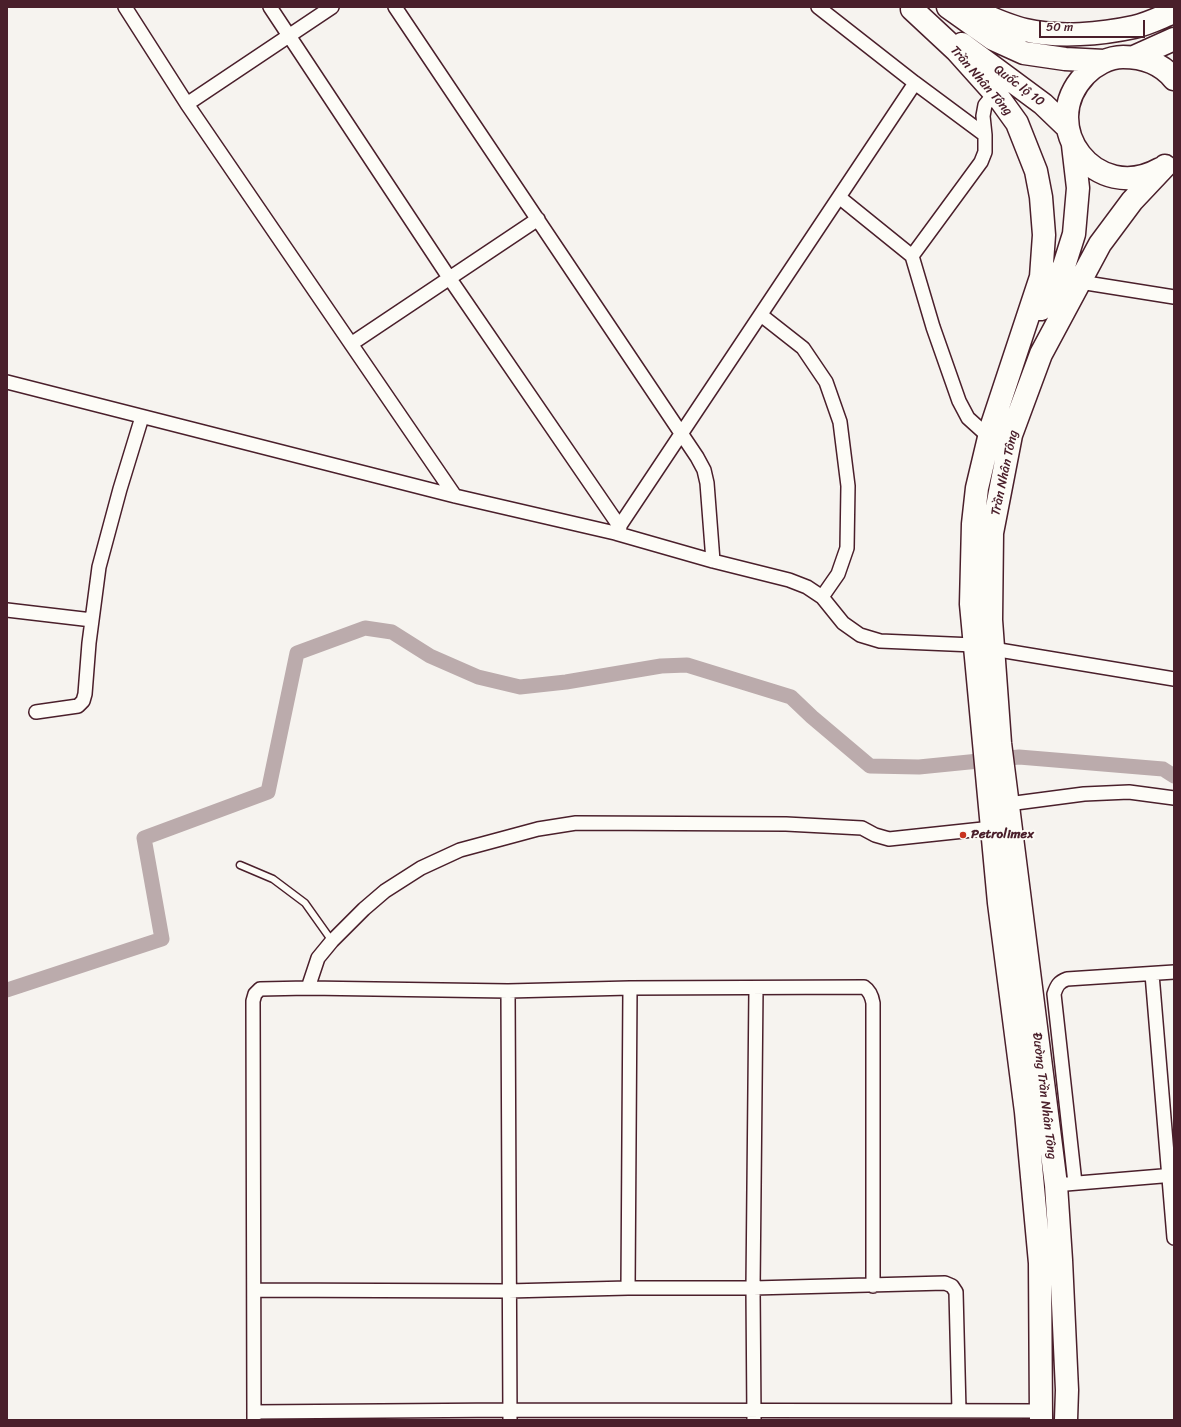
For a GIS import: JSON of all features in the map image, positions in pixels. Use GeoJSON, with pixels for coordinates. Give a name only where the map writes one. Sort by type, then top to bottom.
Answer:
{"type":"FeatureCollection","features":[{"type":"Feature","properties":{"kind":"highway","name":"Quốc lộ 10"},"geometry":{"type":"LineString","coordinates":[[948,7],[993,39],[1024,53],[1065,59],[1104,61]]}},
{"type":"Feature","properties":{"kind":"highway"},"geometry":{"type":"LineString","coordinates":[[965,7],[996,20],[1026,30],[1058,34],[1097,33],[1135,27],[1174,12]]}},
{"type":"Feature","properties":{"kind":"highway","name":"Quốc lộ 10"},"geometry":{"type":"LineString","coordinates":[[910,8],[999,70],[1043,104],[1071,136],[1084,160],[1098,171],[1114,177],[1132,179],[1149,175],[1169,161]]}},
{"type":"Feature","properties":{"kind":"highway","name":"Trần Nhân Tông"},"geometry":{"type":"LineString","coordinates":[[910,8],[956,50],[995,94],[1017,123],[1036,171],[1041,197],[1044,235],[1041,276],[989,437],[977,488],[974,524],[971,604],[984,647],[995,774]]}},
{"type":"Feature","properties":{"kind":"highway"},"geometry":{"type":"LineString","coordinates":[[1134,57],[1174,39]]}},
{"type":"Feature","properties":{"kind":"highway"},"geometry":{"type":"LineString","coordinates":[[1104,61],[1118,57],[1134,57],[1151,61],[1167,71],[1174,79]]}},
{"type":"Feature","properties":{"kind":"highway","name":"Trần Nhân Tông"},"geometry":{"type":"LineString","coordinates":[[1009,373],[1064,266],[1074,234],[1078,188],[1067,111],[1071,96],[1078,82],[1090,70],[1104,61]]}},
{"type":"Feature","properties":{"kind":"highway","name":"Trần Nhân Tông"},"geometry":{"type":"LineString","coordinates":[[984,647],[991,620],[992,533],[1011,435],[1041,354],[1100,244],[1132,201],[1169,161]]}},
{"type":"Feature","properties":{"kind":"highway","name":"Đường Trần Nhân Tông"},"geometry":{"type":"LineString","coordinates":[[995,774],[1008,804],[1065,1184],[1061,1260],[1067,1390],[1066,1420]]}},
{"type":"Feature","properties":{"kind":"highway","name":"Đường Trần Nhân Tông"},"geometry":{"type":"LineString","coordinates":[[995,774],[992,828],[999,903],[1026,1112],[1040,1263],[1041,1415]]}},
{"type":"Feature","properties":{"kind":"highway"},"geometry":{"type":"LineString","coordinates":[[1032,1189],[1065,1184]]}},
{"type":"Feature","properties":{"kind":"street"},"geometry":{"type":"LineString","coordinates":[[125,7],[187,104],[455,496]]}},
{"type":"Feature","properties":{"kind":"street"},"geometry":{"type":"LineString","coordinates":[[270,7],[618,530]]}},
{"type":"Feature","properties":{"kind":"street"},"geometry":{"type":"LineString","coordinates":[[187,104],[332,7]]}},
{"type":"Feature","properties":{"kind":"street"},"geometry":{"type":"LineString","coordinates":[[395,7],[697,457],[704,470],[707,483],[713,561]]}},
{"type":"Feature","properties":{"kind":"street"},"geometry":{"type":"LineString","coordinates":[[818,7],[915,83],[985,135]]}},
{"type":"Feature","properties":{"kind":"street"},"geometry":{"type":"LineString","coordinates":[[618,530],[915,83]]}},
{"type":"Feature","properties":{"kind":"street"},"geometry":{"type":"LineString","coordinates":[[912,256],[981,162],[985,152],[985,135],[982,116],[985,105],[995,94]]}},
{"type":"Feature","properties":{"kind":"street"},"geometry":{"type":"LineString","coordinates":[[839,197],[912,256],[959,401],[968,418],[989,437]]}},
{"type":"Feature","properties":{"kind":"street"},"geometry":{"type":"LineString","coordinates":[[352,344],[538,219]]}},
{"type":"Feature","properties":{"kind":"street"},"geometry":{"type":"LineString","coordinates":[[1080,282],[1174,297]]}},
{"type":"Feature","properties":{"kind":"street"},"geometry":{"type":"LineString","coordinates":[[761,315],[803,348],[826,382],[840,422],[848,486],[847,548],[838,574],[822,597]]}},
{"type":"Feature","properties":{"kind":"street"},"geometry":{"type":"LineString","coordinates":[[7,382],[455,496],[618,530],[713,561],[789,580],[807,587],[822,597],[843,623],[860,635],[880,641],[984,647],[1174,679]]}},
{"type":"Feature","properties":{"kind":"street"},"geometry":{"type":"LineString","coordinates":[[36,712],[78,706],[85,694],[99,567],[120,489],[142,417]]}},
{"type":"Feature","properties":{"kind":"street"},"geometry":{"type":"LineString","coordinates":[[7,610],[92,620]]}},
{"type":"Feature","properties":{"kind":"street"},"geometry":{"type":"LineString","coordinates":[[1008,804],[1084,794],[1129,792],[1174,798]]}},
{"type":"Feature","properties":{"kind":"street"},"geometry":{"type":"LineString","coordinates":[[308,988],[318,958],[332,941],[364,909],[385,891],[421,868],[460,850],[538,829],[576,824],[786,824],[862,828],[875,835],[889,839],[992,828]]}},
{"type":"Feature","properties":{"kind":"street"},"geometry":{"type":"LineString","coordinates":[[1172,1175],[1065,1184],[1054,994],[1060,981],[1067,979],[1174,972]]}},
{"type":"Feature","properties":{"kind":"street"},"geometry":{"type":"LineString","coordinates":[[1152,974],[1172,1175],[1174,1238]]}},
{"type":"Feature","properties":{"kind":"street"},"geometry":{"type":"LineString","coordinates":[[873,1286],[873,1003],[872,997],[864,988],[630,988],[508,991],[308,988],[260,989],[255,994],[253,1001],[254,1416],[754,1415],[959,1411],[1041,1415]]}},
{"type":"Feature","properties":{"kind":"street"},"geometry":{"type":"LineString","coordinates":[[628,1288],[630,988]]}},
{"type":"Feature","properties":{"kind":"street"},"geometry":{"type":"LineString","coordinates":[[754,1415],[753,1288],[756,988]]}},
{"type":"Feature","properties":{"kind":"street"},"geometry":{"type":"LineString","coordinates":[[508,991],[508,1291],[510,1415]]}},
{"type":"Feature","properties":{"kind":"street"},"geometry":{"type":"LineString","coordinates":[[254,1290],[508,1291],[945,1284],[952,1286],[956,1292],[959,1411]]}},
{"type":"Feature","properties":{"kind":"lane"},"geometry":{"type":"LineString","coordinates":[[240,864],[273,879],[305,903],[332,941]]}},
{"type":"Feature","properties":{"kind":"waterway"},"geometry":{"type":"LineString","coordinates":[[7,990],[162,939],[144,838],[268,792],[297,653],[365,628],[392,632],[430,656],[478,677],[520,687],[566,682],[661,666],[687,665],[791,697],[812,717],[870,766],[919,767],[1019,757],[1163,769],[1174,776]]}},
{"type":"Feature","properties":{"kind":"place","name":"Petrolimex"},"geometry":{"type":"Point","coordinates":[963,835]}}]}
